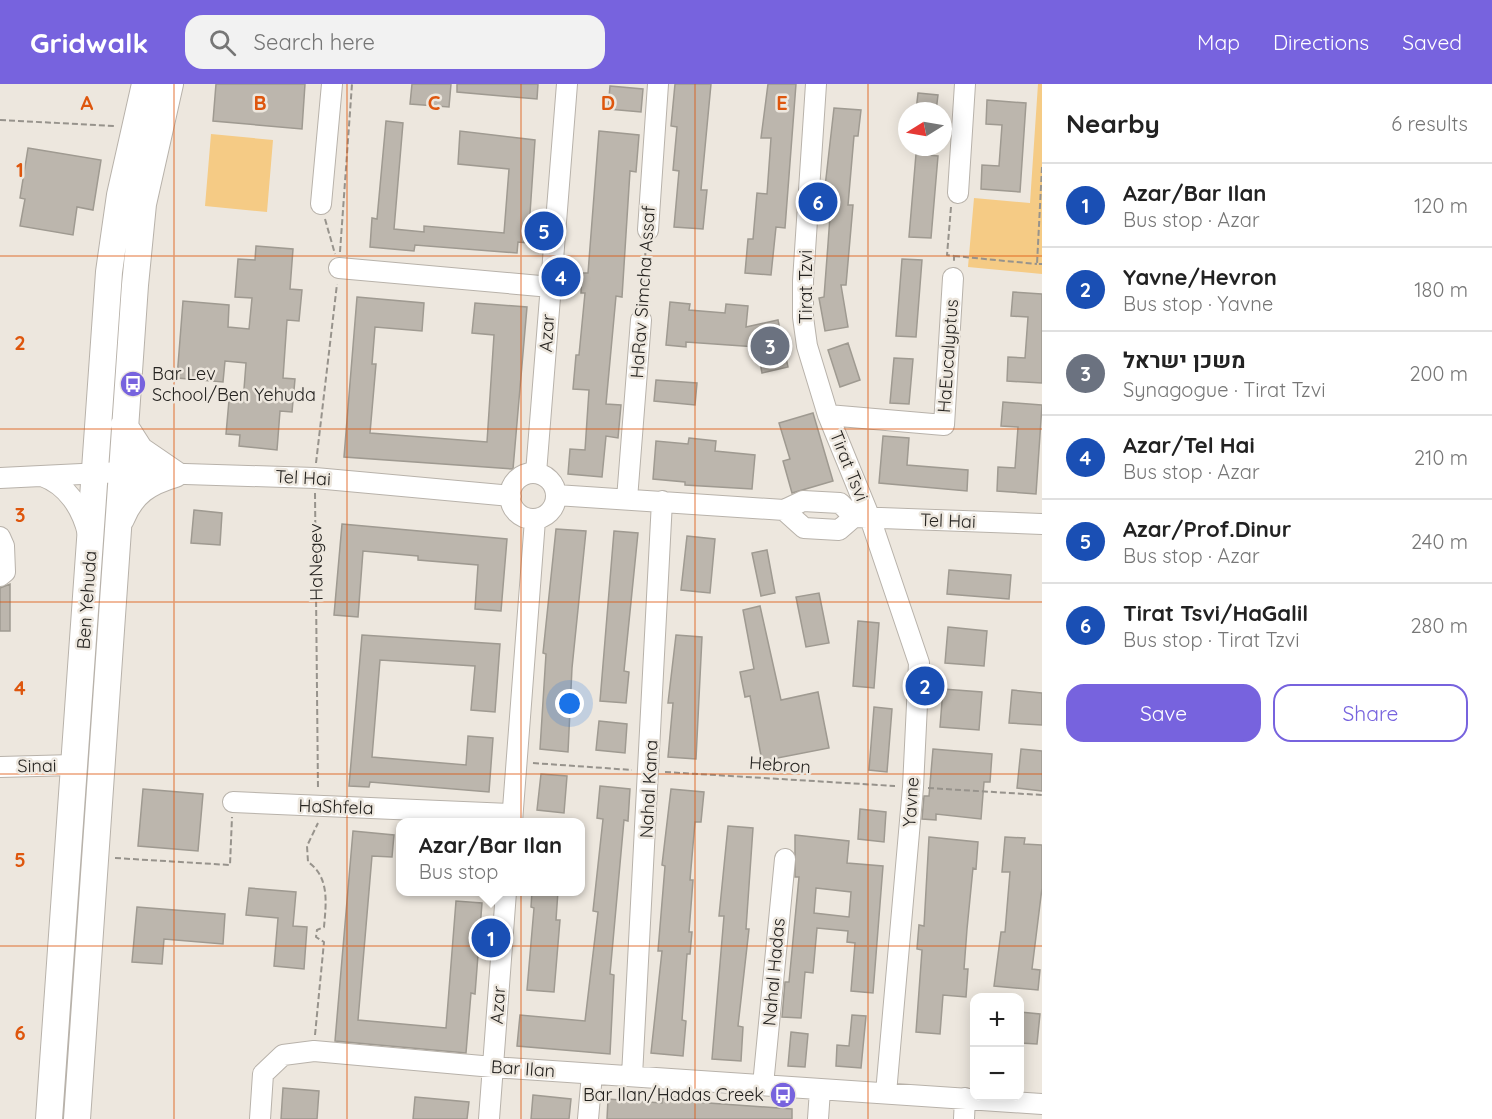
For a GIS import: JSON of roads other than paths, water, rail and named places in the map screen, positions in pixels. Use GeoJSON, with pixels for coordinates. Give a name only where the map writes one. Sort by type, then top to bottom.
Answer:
{"type":"FeatureCollection","features":[{"type":"Feature","properties":{"kind":"main road","name":"Ben Yehuda"},"geometry":{"type":"LineString","coordinates":[[49,1119],[109,272],[120,195],[145,84]]}},
{"type":"Feature","properties":{"kind":"main road","name":"Ben Yehuda"},"geometry":{"type":"LineString","coordinates":[[77,1119],[124,425],[143,204],[170,84]]}},
{"type":"Feature","properties":{"kind":"main road"},"geometry":{"type":"LineString","coordinates":[[124,425],[140,450],[176,474]]}},
{"type":"Feature","properties":{"kind":"main road"},"geometry":{"type":"LineString","coordinates":[[119,524],[132,498],[140,489],[176,474]]}},
{"type":"Feature","properties":{"kind":"street"},"geometry":{"type":"LineString","coordinates":[[321,204],[332,84]]}},
{"type":"Feature","properties":{"kind":"street","name":"Azar"},"geometry":{"type":"LineString","coordinates":[[537,473],[567,84]]}},
{"type":"Feature","properties":{"kind":"street","name":"HaRav Simcha Assaf"},"geometry":{"type":"LineString","coordinates":[[648,230],[658,84]]}},
{"type":"Feature","properties":{"kind":"street","name":"Tirat Tzvi"},"geometry":{"type":"LineString","coordinates":[[816,84],[803,281],[803,317],[807,346],[828,415]]}},
{"type":"Feature","properties":{"kind":"street"},"geometry":{"type":"LineString","coordinates":[[958,193],[965,84]]}},
{"type":"Feature","properties":{"kind":"street"},"geometry":{"type":"LineString","coordinates":[[339,268],[551,287]]}},
{"type":"Feature","properties":{"kind":"street","name":"HaEucalyptus"},"geometry":{"type":"LineString","coordinates":[[828,415],[944,425],[953,278]]}},
{"type":"Feature","properties":{"kind":"street","name":"HaRav Simcha Assaf"},"geometry":{"type":"LineString","coordinates":[[627,499],[641,320]]}},
{"type":"Feature","properties":{"kind":"street","name":"Tirat Tsvi"},"geometry":{"type":"LineString","coordinates":[[828,415],[862,518]]}},
{"type":"Feature","properties":{"kind":"street","name":"Tel Hai"},"geometry":{"type":"LineString","coordinates":[[0,478],[122,472],[315,478],[511,496]]}},
{"type":"Feature","properties":{"kind":"street"},"geometry":{"type":"LineString","coordinates":[[537,473],[550,480],[556,495],[553,507],[548,513],[535,520],[516,510],[511,496],[512,489],[521,477],[537,473]]}},
{"type":"Feature","properties":{"kind":"street"},"geometry":{"type":"LineString","coordinates":[[42,476],[60,484],[70,496],[87,528],[91,549]]}},
{"type":"Feature","properties":{"kind":"street","name":"Tel Hai"},"geometry":{"type":"LineString","coordinates":[[556,495],[783,510],[803,501],[840,503],[862,518]]}},
{"type":"Feature","properties":{"kind":"street","name":"Nahal Kana"},"geometry":{"type":"LineString","coordinates":[[632,1076],[650,771],[662,501]]}},
{"type":"Feature","properties":{"kind":"street","name":"Tel Hai"},"geometry":{"type":"LineString","coordinates":[[783,510],[804,528],[839,530],[862,518],[1042,524]]}},
{"type":"Feature","properties":{"kind":"street","name":"Yavne"},"geometry":{"type":"LineString","coordinates":[[862,518],[919,663],[913,787],[886,1093]]}},
{"type":"Feature","properties":{"kind":"street"},"geometry":{"type":"LineString","coordinates":[[512,818],[535,520]]}},
{"type":"Feature","properties":{"kind":"street"},"geometry":{"type":"LineString","coordinates":[[0,537],[4,546],[5,572],[0,576]]}},
{"type":"Feature","properties":{"kind":"street","name":"Sinai"},"geometry":{"type":"LineString","coordinates":[[0,767],[74,765]]}},
{"type":"Feature","properties":{"kind":"street","name":"HaShfela"},"geometry":{"type":"LineString","coordinates":[[233,802],[512,818]]}},
{"type":"Feature","properties":{"kind":"street","name":"Nahal Hadas"},"geometry":{"type":"LineString","coordinates":[[763,1085],[785,859]]}},
{"type":"Feature","properties":{"kind":"street","name":"Azar"},"geometry":{"type":"LineString","coordinates":[[489,1119],[506,896]]}},
{"type":"Feature","properties":{"kind":"street","name":"Bar Ilan"},"geometry":{"type":"LineString","coordinates":[[260,1119],[263,1074],[283,1055],[314,1051],[493,1067],[1042,1104]]}},
{"type":"Feature","properties":{"kind":"street"},"geometry":{"type":"LineString","coordinates":[[588,1119],[592,1074]]}},
{"type":"Feature","properties":{"kind":"street"},"geometry":{"type":"LineString","coordinates":[[818,1119],[820,1090]]}},
{"type":"Feature","properties":{"kind":"street"},"geometry":{"type":"LineString","coordinates":[[963,1119],[965,1098]]}},
{"type":"Feature","properties":{"kind":"place","name":"Tirat Tsvi/HaGalil"},"geometry":{"type":"Point","coordinates":[818,202]}},
{"type":"Feature","properties":{"kind":"place","name":"Azar/Prof.Dinur"},"geometry":{"type":"Point","coordinates":[544,231]}},
{"type":"Feature","properties":{"kind":"place","name":"Azar/Tel Hai"},"geometry":{"type":"Point","coordinates":[561,277]}},
{"type":"Feature","properties":{"kind":"place","name":"משכן ישראל"},"geometry":{"type":"Point","coordinates":[770,346]}},
{"type":"Feature","properties":{"kind":"place","name":"Bar Lev School/Ben Yehuda"},"geometry":{"type":"Point","coordinates":[133,384]}},
{"type":"Feature","properties":{"kind":"place","name":"Yavne/Hevron"},"geometry":{"type":"Point","coordinates":[925,686]}},
{"type":"Feature","properties":{"kind":"place","name":"Azar/Bar Ilan"},"geometry":{"type":"Point","coordinates":[491,938]}},
{"type":"Feature","properties":{"kind":"place","name":"Bar Ilan/Hadas Creek"},"geometry":{"type":"Point","coordinates":[783,1095]}}]}
